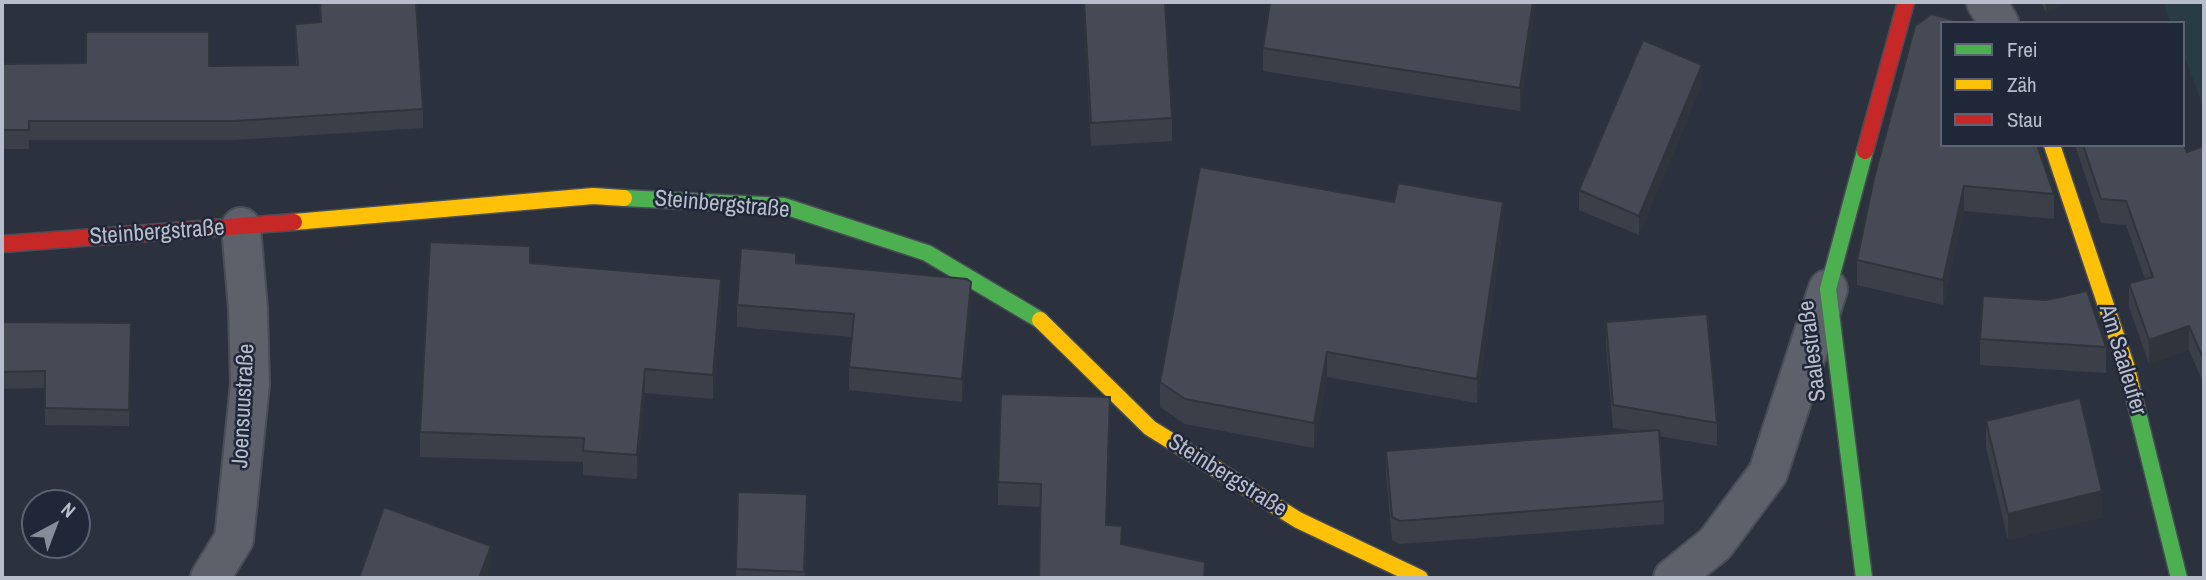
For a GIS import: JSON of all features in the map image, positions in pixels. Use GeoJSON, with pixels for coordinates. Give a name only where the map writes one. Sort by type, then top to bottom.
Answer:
{"type":"FeatureCollection","features":[{"type":"Feature","properties":{"kind":"street","name":"Saalestraße"},"geometry":{"type":"LineString","coordinates":[[1864,578],[1828,289],[1906,2]]}},
{"type":"Feature","properties":{"kind":"street"},"geometry":{"type":"LineString","coordinates":[[1986,2],[1998,21]]}},
{"type":"Feature","properties":{"kind":"street","name":"Am Saaleufer"},"geometry":{"type":"LineString","coordinates":[[2053,147],[2127,368],[2179,578]]}},
{"type":"Feature","properties":{"kind":"street","name":"Steinbergstraße"},"geometry":{"type":"LineString","coordinates":[[2,244],[241,227],[593,196],[784,206],[927,253],[1045,323],[1150,428],[1298,520],[1420,578]]}},
{"type":"Feature","properties":{"kind":"street","name":"Joensuustraße"},"geometry":{"type":"LineString","coordinates":[[210,578],[234,539],[250,384],[248,309],[241,227]]}},
{"type":"Feature","properties":{"kind":"street"},"geometry":{"type":"LineString","coordinates":[[1673,578],[1715,544],[1768,473],[1828,289]]}},
{"type":"Feature","properties":{"kind":"shaded area"},"geometry":{"type":"Polygon","coordinates":[[[2163,2],[2204,2],[2204,108],[2185,58],[2185,21],[2170,21],[2163,2]]]}},
{"type":"Feature","properties":{"kind":"building"},"geometry":{"type":"Polygon","coordinates":[[[320,2],[416,2],[423,109],[235,121],[29,121],[29,130],[2,130],[2,64],[86,63],[86,32],[209,32],[209,66],[298,65],[295,24],[321,22],[320,2]]]}},
{"type":"Feature","properties":{"kind":"building"},"geometry":{"type":"Polygon","coordinates":[[[1084,2],[1165,2],[1172,118],[1091,123],[1084,2]]]}},
{"type":"Feature","properties":{"kind":"building"},"geometry":{"type":"Polygon","coordinates":[[[1270,2],[1533,2],[1520,88],[1263,48],[1270,2]]]}},
{"type":"Feature","properties":{"kind":"building"},"geometry":{"type":"Polygon","coordinates":[[[1931,14],[1957,21],[1940,21],[1940,147],[2038,147],[2054,194],[1964,186],[1943,280],[1857,260],[1874,178],[1915,26],[1931,14]]]}},
{"type":"Feature","properties":{"kind":"building"},"geometry":{"type":"Polygon","coordinates":[[[1643,40],[1702,65],[1639,216],[1579,190],[1643,40]]]}},
{"type":"Feature","properties":{"kind":"building"},"geometry":{"type":"Polygon","coordinates":[[[2204,146],[2204,356],[2189,326],[2149,340],[2129,283],[2153,277],[2126,201],[2101,199],[2084,147],[2185,147],[2187,152],[2204,146]]]}},
{"type":"Feature","properties":{"kind":"building"},"geometry":{"type":"Polygon","coordinates":[[[1200,167],[1394,202],[1398,183],[1503,202],[1477,379],[1327,352],[1314,423],[1185,399],[1160,382],[1200,167]]]}},
{"type":"Feature","properties":{"kind":"building"},"geometry":{"type":"Polygon","coordinates":[[[430,242],[530,246],[530,263],[721,279],[713,375],[645,369],[637,455],[583,451],[584,438],[420,432],[430,242]]]}},
{"type":"Feature","properties":{"kind":"building"},"geometry":{"type":"Polygon","coordinates":[[[741,248],[796,253],[796,263],[967,279],[971,282],[962,379],[849,367],[854,314],[737,305],[741,248]]]}},
{"type":"Feature","properties":{"kind":"building"},"geometry":{"type":"Polygon","coordinates":[[[2087,291],[2106,347],[1980,339],[1983,296],[2046,300],[2087,291]]]}},
{"type":"Feature","properties":{"kind":"building"},"geometry":{"type":"Polygon","coordinates":[[[1707,314],[1717,423],[1613,405],[1606,322],[1707,314]]]}},
{"type":"Feature","properties":{"kind":"building"},"geometry":{"type":"Polygon","coordinates":[[[2,322],[131,323],[129,410],[45,408],[45,371],[2,372],[2,322]]]}},
{"type":"Feature","properties":{"kind":"building"},"geometry":{"type":"Polygon","coordinates":[[[1001,394],[1110,397],[1106,525],[1122,526],[1121,544],[1205,562],[1204,578],[1039,578],[1041,484],[998,482],[1001,394]]]}},
{"type":"Feature","properties":{"kind":"building"},"geometry":{"type":"Polygon","coordinates":[[[2080,398],[2102,491],[2008,514],[1986,421],[2080,398]]]}},
{"type":"Feature","properties":{"kind":"building"},"geometry":{"type":"Polygon","coordinates":[[[1659,430],[1664,501],[1400,521],[1392,517],[1386,451],[1659,430]]]}},
{"type":"Feature","properties":{"kind":"building"},"geometry":{"type":"Polygon","coordinates":[[[738,492],[807,494],[804,572],[736,569],[738,492]]]}},
{"type":"Feature","properties":{"kind":"building"},"geometry":{"type":"Polygon","coordinates":[[[384,507],[491,546],[479,578],[359,578],[384,507]]]}},
{"type":"Feature","properties":{"kind":"traffic: fast"},"geometry":{"type":"LineString","coordinates":[[1864,578],[1828,289],[1865,151]]}},
{"type":"Feature","properties":{"kind":"traffic: fast"},"geometry":{"type":"LineString","coordinates":[[624,198],[784,206],[927,253],[1040,320]]}},
{"type":"Feature","properties":{"kind":"traffic: fast"},"geometry":{"type":"LineString","coordinates":[[2133,393],[2179,578]]}},
{"type":"Feature","properties":{"kind":"traffic: slow"},"geometry":{"type":"LineString","coordinates":[[2053,147],[2133,393]]}},
{"type":"Feature","properties":{"kind":"traffic: slow"},"geometry":{"type":"LineString","coordinates":[[294,222],[593,196],[624,198]]}},
{"type":"Feature","properties":{"kind":"traffic: slow"},"geometry":{"type":"LineString","coordinates":[[1040,320],[1150,428],[1298,520],[1420,578]]}},
{"type":"Feature","properties":{"kind":"traffic: jam"},"geometry":{"type":"LineString","coordinates":[[1865,151],[1906,2]]}},
{"type":"Feature","properties":{"kind":"traffic: jam"},"geometry":{"type":"LineString","coordinates":[[2,244],[294,222]]}}]}
